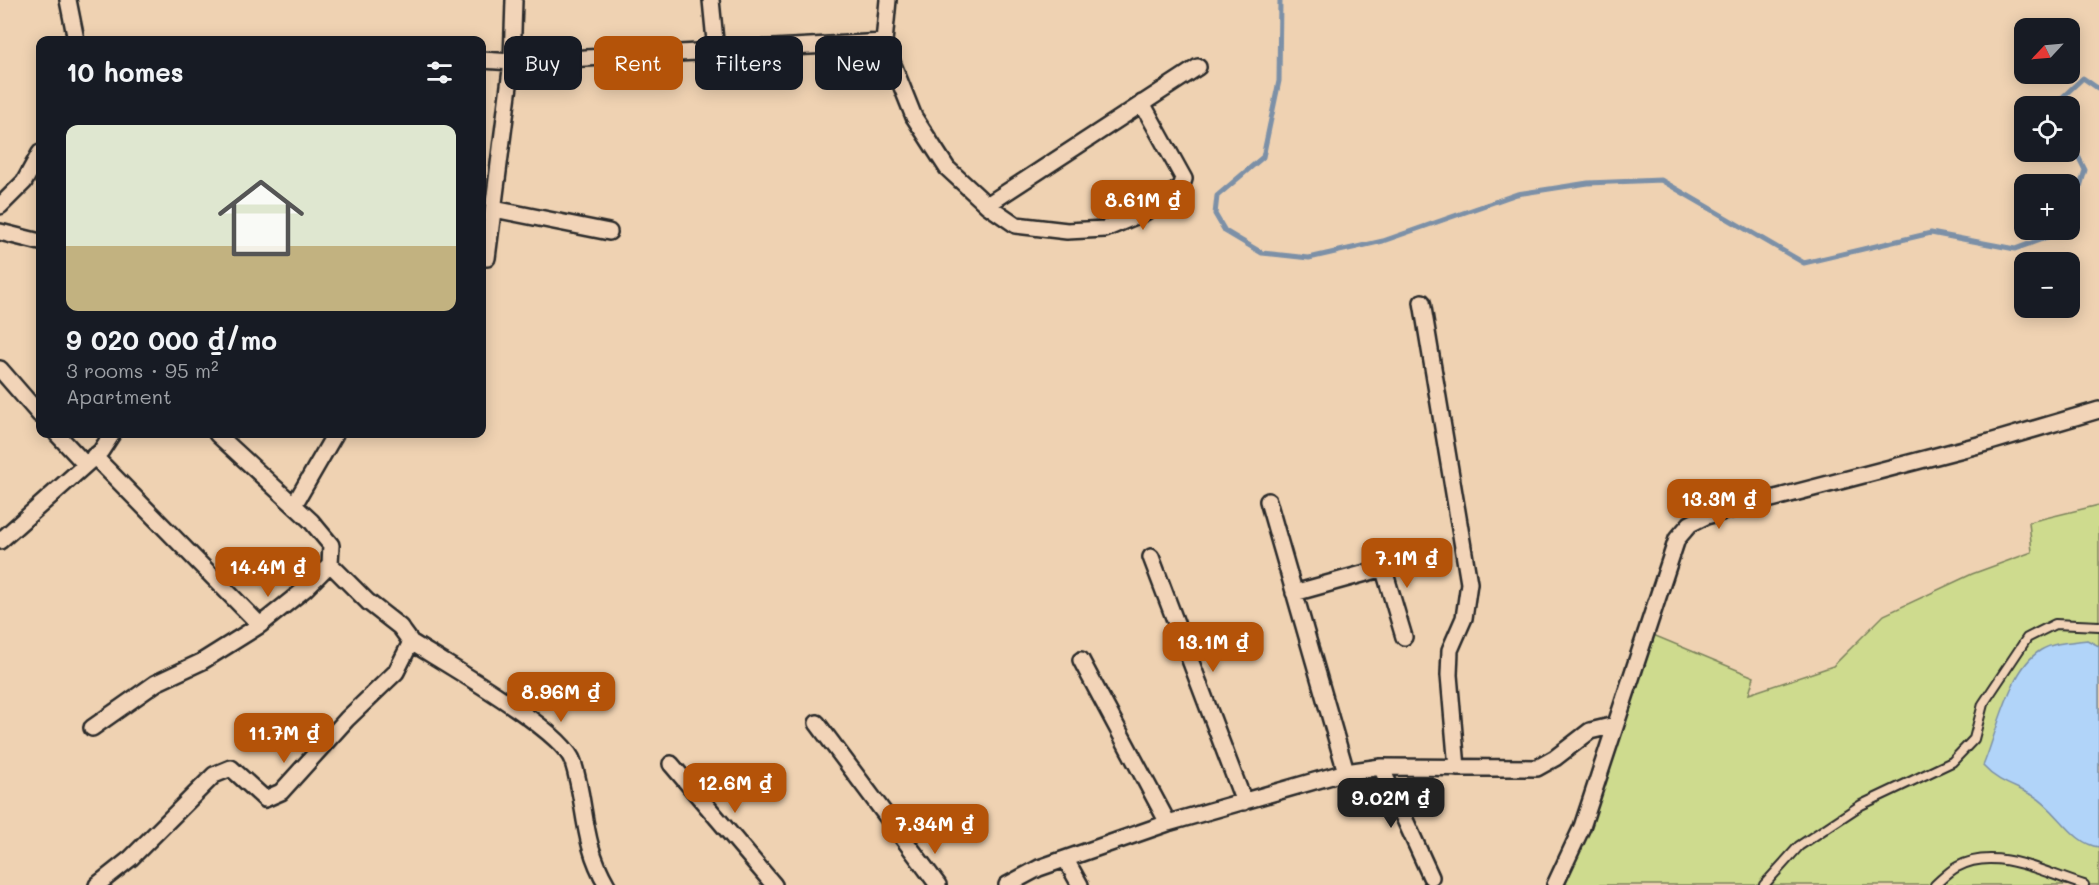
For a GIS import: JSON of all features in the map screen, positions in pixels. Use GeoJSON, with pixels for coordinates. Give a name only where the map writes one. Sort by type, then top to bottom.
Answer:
{"type":"FeatureCollection","features":[{"type":"Feature","properties":{"kind":"street"},"geometry":{"type":"LineString","coordinates":[[68,0],[75,36]]}},
{"type":"Feature","properties":{"kind":"street"},"geometry":{"type":"LineString","coordinates":[[513,36],[514,0]]}},
{"type":"Feature","properties":{"kind":"street"},"geometry":{"type":"LineString","coordinates":[[711,0],[715,36]]}},
{"type":"Feature","properties":{"kind":"street"},"geometry":{"type":"LineString","coordinates":[[885,36],[888,0]]}},
{"type":"Feature","properties":{"kind":"street"},"geometry":{"type":"LineString","coordinates":[[582,58],[695,52]]}},
{"type":"Feature","properties":{"kind":"street"},"geometry":{"type":"LineString","coordinates":[[486,60],[504,61]]}},
{"type":"Feature","properties":{"kind":"street"},"geometry":{"type":"LineString","coordinates":[[987,204],[1198,67]]}},
{"type":"Feature","properties":{"kind":"street"},"geometry":{"type":"LineString","coordinates":[[902,87],[914,117],[947,168],[987,204],[1016,225],[1067,231],[1105,230],[1145,212],[1181,187],[1184,179],[1142,103]]}},
{"type":"Feature","properties":{"kind":"street"},"geometry":{"type":"LineString","coordinates":[[487,258],[509,90]]}},
{"type":"Feature","properties":{"kind":"street"},"geometry":{"type":"LineString","coordinates":[[0,206],[24,182],[36,160]]}},
{"type":"Feature","properties":{"kind":"street"},"geometry":{"type":"LineString","coordinates":[[494,209],[609,232]]}},
{"type":"Feature","properties":{"kind":"street"},"geometry":{"type":"LineString","coordinates":[[0,232],[36,241]]}},
{"type":"Feature","properties":{"kind":"street"},"geometry":{"type":"LineString","coordinates":[[1422,302],[1469,583],[1464,618],[1450,650],[1449,675],[1457,768]]}},
{"type":"Feature","properties":{"kind":"street"},"geometry":{"type":"LineString","coordinates":[[0,369],[36,410]]}},
{"type":"Feature","properties":{"kind":"street"},"geometry":{"type":"LineString","coordinates":[[1554,885],[1582,827],[1677,539],[1690,524],[1706,516],[1990,442],[2099,410]]}},
{"type":"Feature","properties":{"kind":"street"},"geometry":{"type":"LineString","coordinates":[[62,438],[89,460],[260,625]]}},
{"type":"Feature","properties":{"kind":"street"},"geometry":{"type":"LineString","coordinates":[[0,541],[101,451],[109,438]]}},
{"type":"Feature","properties":{"kind":"street"},"geometry":{"type":"LineString","coordinates":[[92,728],[156,683],[201,662],[260,625],[305,589],[330,564],[331,545],[294,505],[221,438]]}},
{"type":"Feature","properties":{"kind":"street"},"geometry":{"type":"LineString","coordinates":[[294,505],[333,438]]}},
{"type":"Feature","properties":{"kind":"street"},"geometry":{"type":"LineString","coordinates":[[1268,501],[1346,772]]}},
{"type":"Feature","properties":{"kind":"street"},"geometry":{"type":"LineString","coordinates":[[1378,550],[1404,637]]}},
{"type":"Feature","properties":{"kind":"street"},"geometry":{"type":"LineString","coordinates":[[1151,557],[1244,802]]}},
{"type":"Feature","properties":{"kind":"street"},"geometry":{"type":"LineString","coordinates":[[330,564],[368,602],[400,627],[411,642],[527,717],[558,741],[572,760],[585,831],[599,871],[607,885]]}},
{"type":"Feature","properties":{"kind":"street"},"geometry":{"type":"LineString","coordinates":[[1294,593],[1384,568]]}},
{"type":"Feature","properties":{"kind":"street"},"geometry":{"type":"LineString","coordinates":[[98,885],[131,858],[214,775],[231,768],[265,799],[281,792],[347,719],[396,672],[411,642]]}},
{"type":"Feature","properties":{"kind":"street"},"geometry":{"type":"LineString","coordinates":[[1081,660],[1168,823]]}},
{"type":"Feature","properties":{"kind":"street"},"geometry":{"type":"LineString","coordinates":[[817,723],[938,885]]}},
{"type":"Feature","properties":{"kind":"street"},"geometry":{"type":"LineString","coordinates":[[1007,885],[1039,868],[1168,823],[1346,772],[1381,767],[1537,768],[1556,758],[1590,731],[1615,725]]}},
{"type":"Feature","properties":{"kind":"street"},"geometry":{"type":"LineString","coordinates":[[671,764],[774,885]]}},
{"type":"Feature","properties":{"kind":"street"},"geometry":{"type":"LineString","coordinates":[[1381,767],[1431,877]]}},
{"type":"Feature","properties":{"kind":"street"},"geometry":{"type":"LineString","coordinates":[[1066,860],[1080,885]]}},
{"type":"Feature","properties":{"kind":"lane"},"geometry":{"type":"LineString","coordinates":[[1764,885],[1799,846],[1861,805],[1952,762],[1974,739],[1983,705],[2027,638],[2055,624],[2099,626]]}},
{"type":"Feature","properties":{"kind":"lane"},"geometry":{"type":"LineString","coordinates":[[1935,885],[1957,867],[1983,859],[2024,863],[2084,885]]}},
{"type":"Feature","properties":{"kind":"green space"},"geometry":{"type":"Polygon","coordinates":[[[2099,505],[2099,885],[1561,885],[1651,634],[1754,677],[1749,694],[1833,666],[1884,615],[1972,574],[2032,552],[2029,522],[2099,505]]]}},
{"type":"Feature","properties":{"kind":"water"},"geometry":{"type":"Polygon","coordinates":[[[2087,640],[2099,646],[2099,847],[2081,840],[2043,802],[2001,780],[1983,766],[2012,686],[2030,659],[2052,645],[2087,640]]]}},
{"type":"Feature","properties":{"kind":"waterway"},"geometry":{"type":"LineString","coordinates":[[1280,0],[1279,81],[1263,157],[1217,196],[1215,214],[1225,231],[1262,253],[1309,258],[1383,241],[1517,194],[1588,183],[1661,180],[1804,263],[1931,233],[2015,249],[2040,240]]}},
{"type":"Feature","properties":{"kind":"waterway"},"geometry":{"type":"LineString","coordinates":[[2064,96],[2083,78],[2099,89]]}},
{"type":"Feature","properties":{"kind":"waterway"},"geometry":{"type":"LineString","coordinates":[[2080,160],[2085,170],[2080,187]]}}]}
